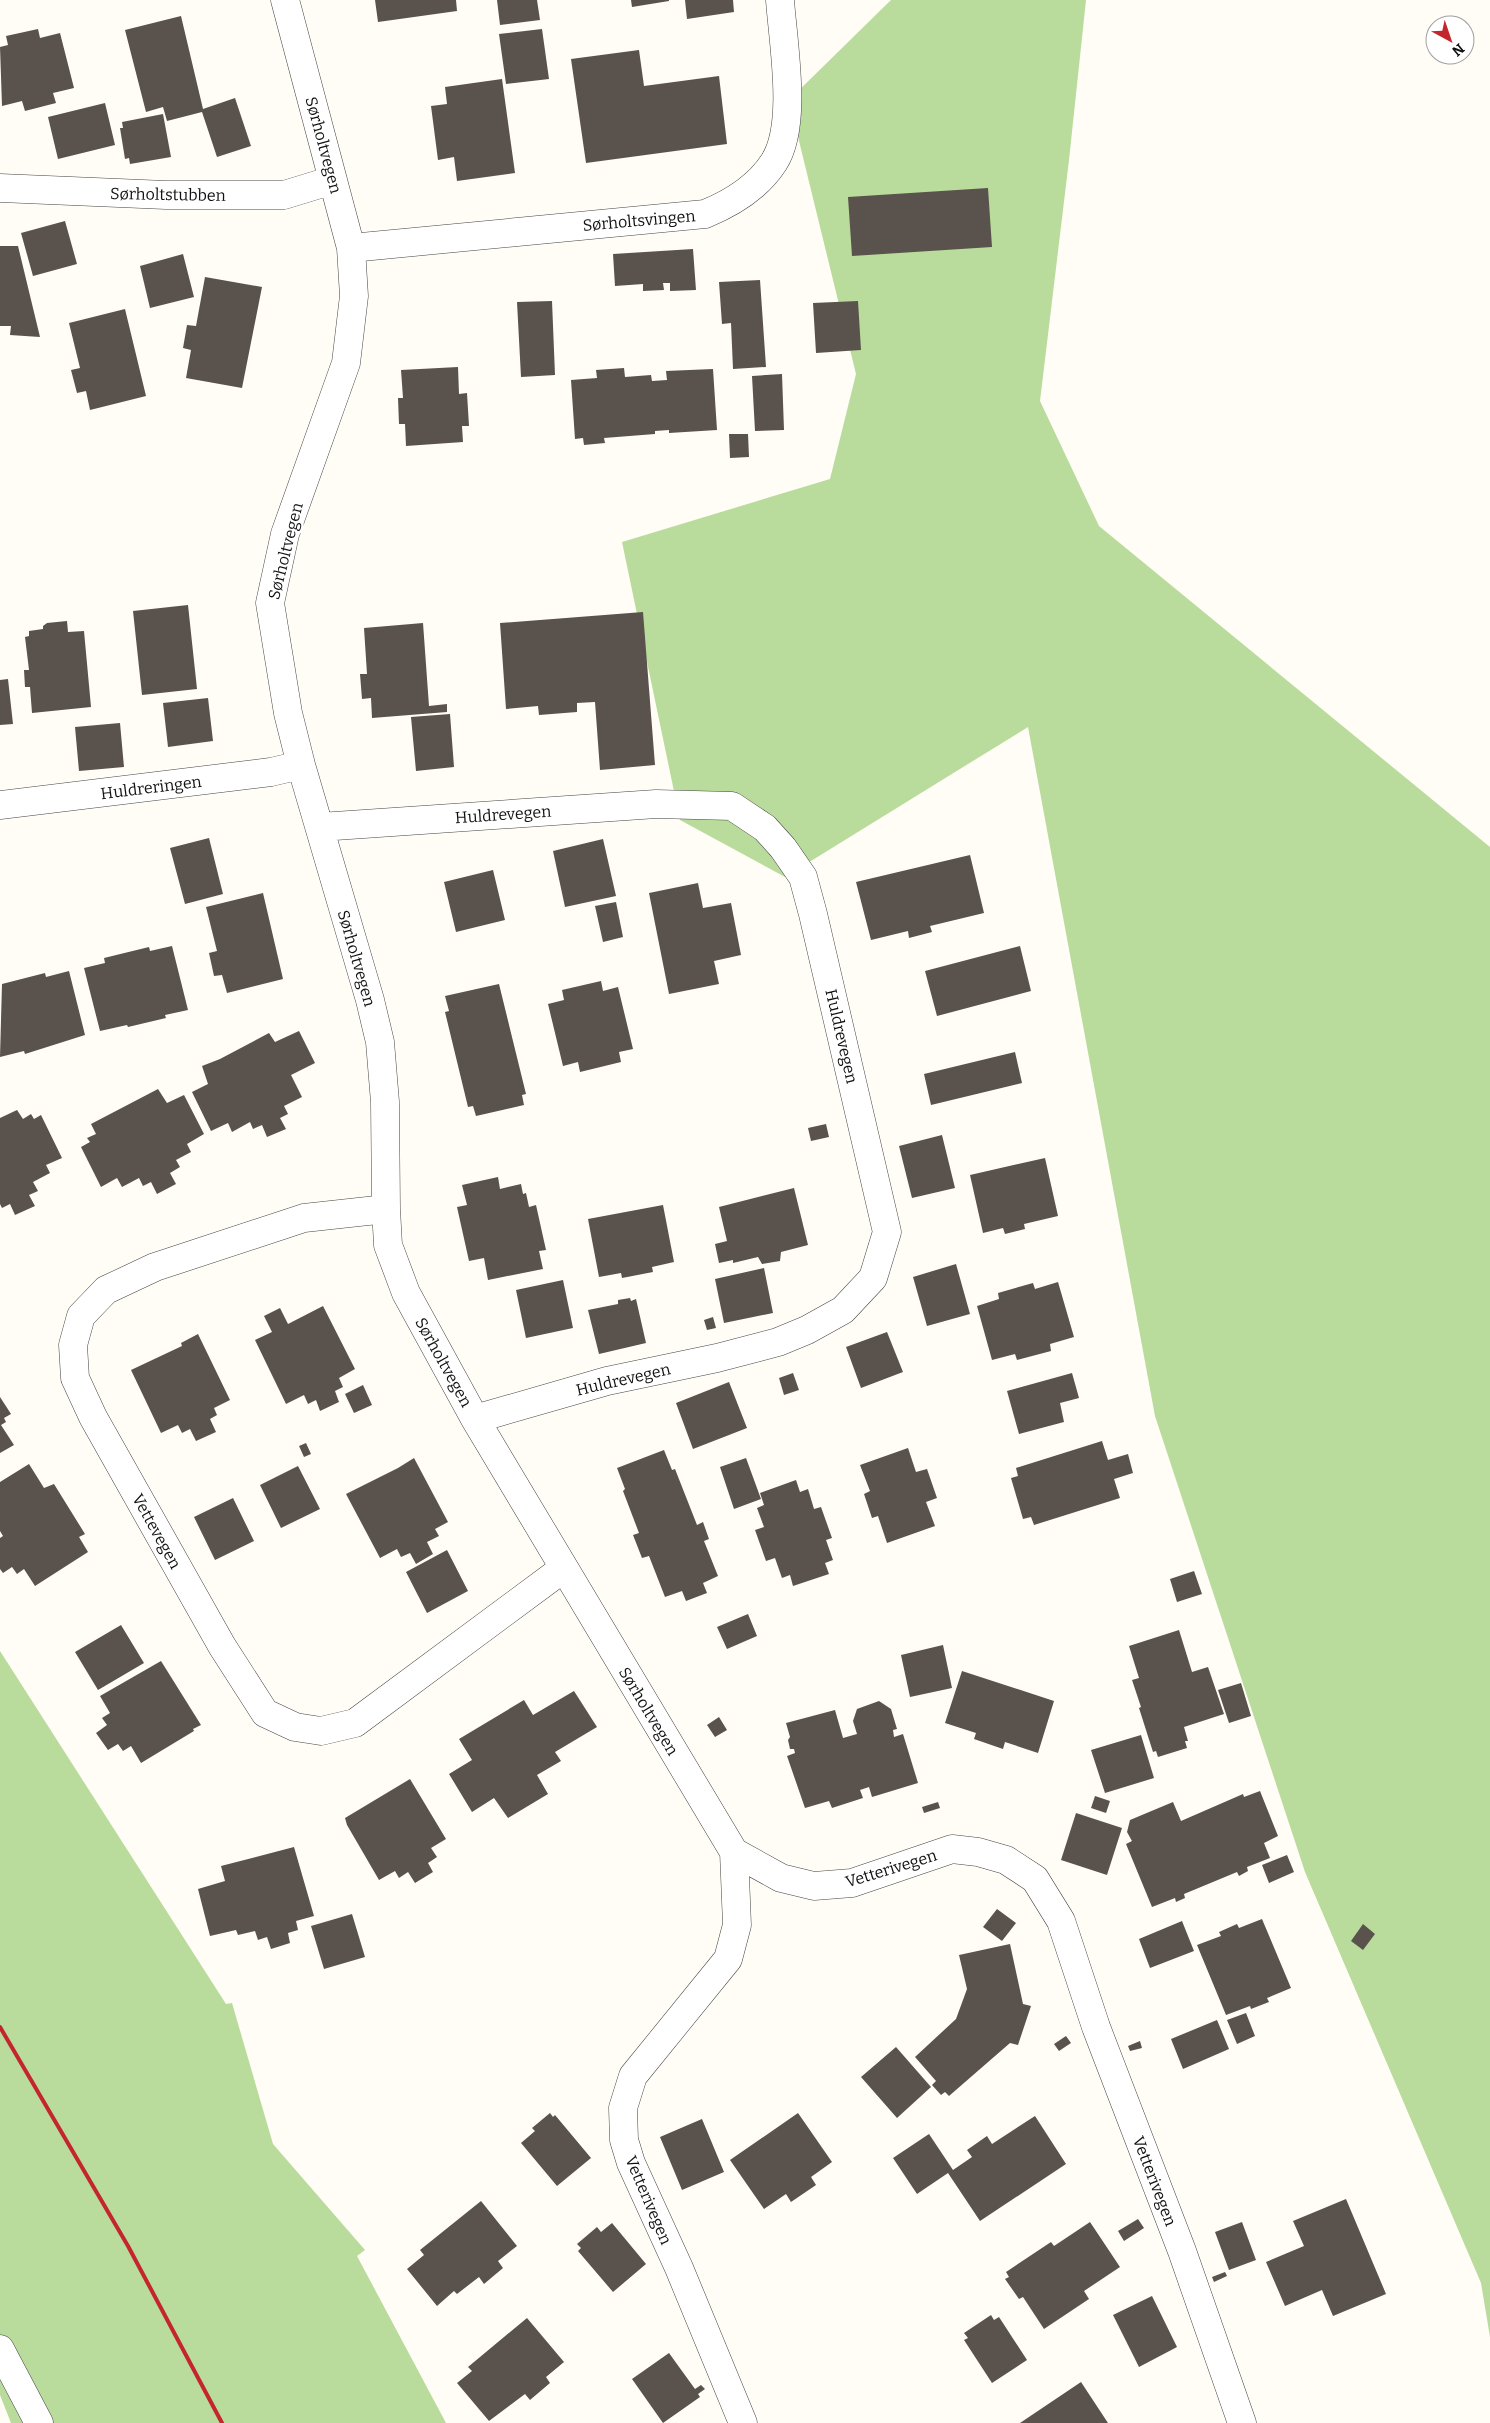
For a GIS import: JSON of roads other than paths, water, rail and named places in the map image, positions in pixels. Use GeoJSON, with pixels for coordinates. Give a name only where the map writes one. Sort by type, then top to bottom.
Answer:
{"type":"FeatureCollection","features":[{"type":"Feature","properties":{"kind":"street","name":"Sørholtvegen"},"geometry":{"type":"LineString","coordinates":[[285,0],[351,248],[354,296],[346,363],[285,534],[270,603],[288,713],[301,765],[370,1000],[380,1042],[386,1111],[388,1245],[406,1293],[476,1419],[734,1852]]}},
{"type":"Feature","properties":{"kind":"street","name":"Sørholtsvingen"},"geometry":{"type":"LineString","coordinates":[[351,248],[705,214],[729,203],[754,186],[775,161],[785,130],[788,101],[780,0]]}},
{"type":"Feature","properties":{"kind":"street","name":"Sørholtstubben"},"geometry":{"type":"LineString","coordinates":[[0,188],[166,195],[284,195],[333,180]]}},
{"type":"Feature","properties":{"kind":"street","name":"Huldreringen"},"geometry":{"type":"LineString","coordinates":[[0,805],[271,772],[301,765]]}},
{"type":"Feature","properties":{"kind":"street","name":"Huldrevegen"},"geometry":{"type":"LineString","coordinates":[[320,827],[656,804],[732,806],[765,828],[783,848],[803,877],[813,914],[887,1232],[873,1278],[843,1310],[807,1330],[778,1342],[717,1358],[607,1381],[476,1419]]}},
{"type":"Feature","properties":{"kind":"street","name":"Vettevegen"},"geometry":{"type":"LineString","coordinates":[[386,1209],[304,1218],[155,1267],[106,1290],[81,1316],[73,1345],[75,1378],[93,1417],[222,1646],[265,1713],[295,1727],[320,1731],[355,1723],[564,1568]]}},
{"type":"Feature","properties":{"kind":"street","name":"Vetterivegen"},"geometry":{"type":"LineString","coordinates":[[734,1852],[781,1878],[814,1886],[852,1883],[952,1849],[978,1852],[1006,1860],[1035,1879],[1061,1921],[1096,2027],[1182,2251],[1242,2423]]}},
{"type":"Feature","properties":{"kind":"street","name":"Vetterivegen"},"geometry":{"type":"LineString","coordinates":[[734,1852],[737,1925],[728,1959],[633,2076],[623,2108],[624,2140],[631,2163],[679,2268],[743,2423]]}},
{"type":"Feature","properties":{"kind":"street"},"geometry":{"type":"LineString","coordinates":[[0,2349],[39,2423]]}},
{"type":"Feature","properties":{"kind":"railway"},"geometry":{"type":"LineString","coordinates":[[0,2027],[128,2246],[222,2423]]}}]}
